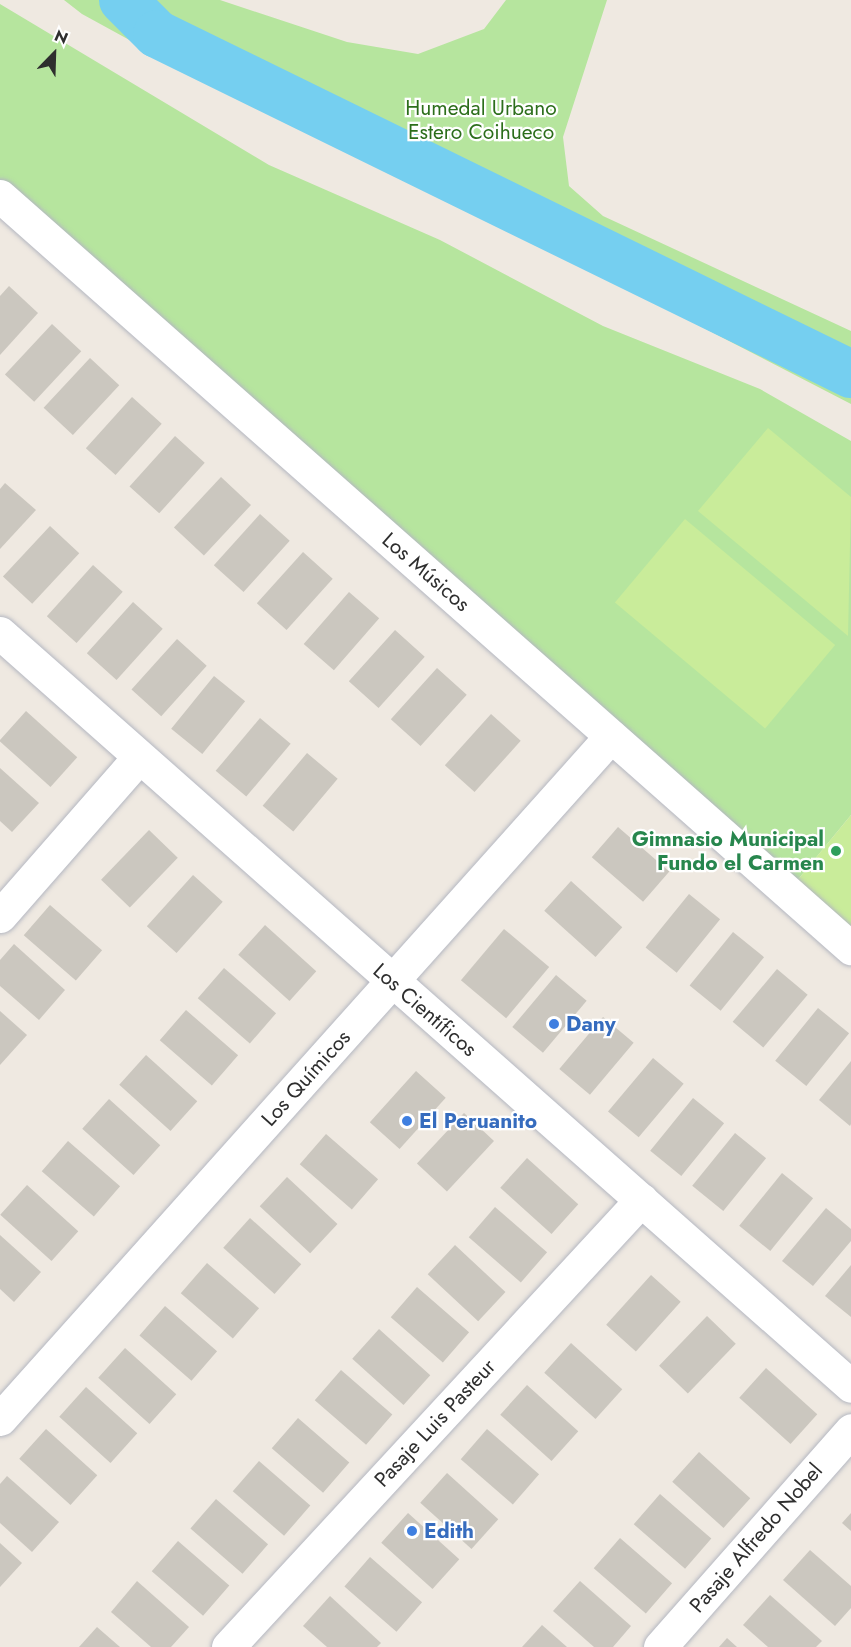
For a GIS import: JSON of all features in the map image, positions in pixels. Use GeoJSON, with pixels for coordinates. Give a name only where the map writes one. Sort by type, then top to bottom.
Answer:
{"type":"FeatureCollection","features":[{"type":"Feature","properties":{"kind":"street","name":"Los Músicos"},"geometry":{"type":"LineString","coordinates":[[0,196],[851,948]]}},
{"type":"Feature","properties":{"kind":"street","name":"Los Científicos"},"geometry":{"type":"LineString","coordinates":[[0,633],[851,1386]]}},
{"type":"Feature","properties":{"kind":"street","name":"Los Químicos"},"geometry":{"type":"LineString","coordinates":[[0,1419],[611,736]]}},
{"type":"Feature","properties":{"kind":"street"},"geometry":{"type":"LineString","coordinates":[[0,916],[139,757]]}},
{"type":"Feature","properties":{"kind":"street","name":"Pasaje Luis Pasteur"},"geometry":{"type":"LineString","coordinates":[[228,1647],[641,1200]]}},
{"type":"Feature","properties":{"kind":"street","name":"Pasaje Alfredo Nobel"},"geometry":{"type":"LineString","coordinates":[[660,1647],[851,1430]]}},
{"type":"Feature","properties":{"kind":"green space","name":"Humedal Urbano Estero Coihueco"},"geometry":{"type":"Polygon","coordinates":[[[64,0],[220,0],[347,42],[418,54],[484,29],[506,0],[607,0],[563,137],[569,186],[603,216],[851,331],[851,404],[394,168],[228,94],[82,14],[64,0]]]}},
{"type":"Feature","properties":{"kind":"green space"},"geometry":{"type":"Polygon","coordinates":[[[0,4],[269,165],[440,240],[603,326],[760,389],[851,441],[851,815],[791,888],[0,182],[0,4]]]}},
{"type":"Feature","properties":{"kind":"green space"},"geometry":{"type":"Polygon","coordinates":[[[768,428],[851,497],[848,636],[698,511],[768,428]]]}},
{"type":"Feature","properties":{"kind":"green space"},"geometry":{"type":"Polygon","coordinates":[[[685,519],[835,645],[765,728],[615,602],[685,519]]]}},
{"type":"Feature","properties":{"kind":"green space","name":"Gimnasio Municipal Fundo el Carmen"},"geometry":{"type":"Polygon","coordinates":[[[851,815],[851,937],[791,888],[851,815]]]}},
{"type":"Feature","properties":{"kind":"building"},"geometry":{"type":"Polygon","coordinates":[[[9,286],[38,313],[0,355],[0,296],[9,286]]]}},
{"type":"Feature","properties":{"kind":"building"},"geometry":{"type":"Polygon","coordinates":[[[52,324],[81,351],[34,402],[5,374],[52,324]]]}},
{"type":"Feature","properties":{"kind":"building"},"geometry":{"type":"Polygon","coordinates":[[[90,358],[119,385],[73,435],[44,408],[90,358]]]}},
{"type":"Feature","properties":{"kind":"building"},"geometry":{"type":"Polygon","coordinates":[[[132,397],[162,424],[116,475],[86,448],[132,397]]]}},
{"type":"Feature","properties":{"kind":"building"},"geometry":{"type":"Polygon","coordinates":[[[175,436],[205,463],[159,513],[129,487],[175,436]]]}},
{"type":"Feature","properties":{"kind":"building"},"geometry":{"type":"Polygon","coordinates":[[[221,477],[251,505],[204,555],[174,527],[221,477]]]}},
{"type":"Feature","properties":{"kind":"building"},"geometry":{"type":"Polygon","coordinates":[[[5,483],[36,510],[0,549],[0,489],[5,483]]]}},
{"type":"Feature","properties":{"kind":"building"},"geometry":{"type":"Polygon","coordinates":[[[260,514],[290,541],[244,592],[214,565],[260,514]]]}},
{"type":"Feature","properties":{"kind":"building"},"geometry":{"type":"Polygon","coordinates":[[[50,526],[79,553],[32,604],[3,576],[50,526]]]}},
{"type":"Feature","properties":{"kind":"building"},"geometry":{"type":"Polygon","coordinates":[[[303,552],[333,579],[287,630],[257,603],[303,552]]]}},
{"type":"Feature","properties":{"kind":"building"},"geometry":{"type":"Polygon","coordinates":[[[93,565],[123,592],[77,643],[47,616],[93,565]]]}},
{"type":"Feature","properties":{"kind":"building"},"geometry":{"type":"Polygon","coordinates":[[[349,592],[379,618],[334,670],[304,644],[349,592]]]}},
{"type":"Feature","properties":{"kind":"building"},"geometry":{"type":"Polygon","coordinates":[[[133,602],[163,629],[117,680],[87,653],[133,602]]]}},
{"type":"Feature","properties":{"kind":"building"},"geometry":{"type":"Polygon","coordinates":[[[395,630],[425,657],[379,708],[349,681],[395,630]]]}},
{"type":"Feature","properties":{"kind":"building"},"geometry":{"type":"Polygon","coordinates":[[[177,639],[207,666],[161,716],[131,690],[177,639]]]}},
{"type":"Feature","properties":{"kind":"building"},"geometry":{"type":"Polygon","coordinates":[[[437,668],[467,695],[421,746],[391,719],[437,668]]]}},
{"type":"Feature","properties":{"kind":"building"},"geometry":{"type":"Polygon","coordinates":[[[214,676],[245,701],[202,754],[171,729],[214,676]]]}},
{"type":"Feature","properties":{"kind":"building"},"geometry":{"type":"Polygon","coordinates":[[[26,711],[77,757],[51,787],[0,741],[26,711]]]}},
{"type":"Feature","properties":{"kind":"building"},"geometry":{"type":"Polygon","coordinates":[[[491,714],[521,741],[475,792],[445,765],[491,714]]]}},
{"type":"Feature","properties":{"kind":"building"},"geometry":{"type":"Polygon","coordinates":[[[260,718],[291,744],[246,797],[216,771],[260,718]]]}},
{"type":"Feature","properties":{"kind":"building"},"geometry":{"type":"Polygon","coordinates":[[[307,753],[338,779],[293,832],[263,806],[307,753]]]}},
{"type":"Feature","properties":{"kind":"building"},"geometry":{"type":"Polygon","coordinates":[[[0,768],[39,803],[12,832],[0,821],[0,768]]]}},
{"type":"Feature","properties":{"kind":"building"},"geometry":{"type":"Polygon","coordinates":[[[618,827],[669,872],[643,902],[592,857],[618,827]]]}},
{"type":"Feature","properties":{"kind":"building"},"geometry":{"type":"Polygon","coordinates":[[[149,830],[178,858],[130,907],[101,880],[149,830]]]}},
{"type":"Feature","properties":{"kind":"building"},"geometry":{"type":"Polygon","coordinates":[[[193,875],[223,902],[177,953],[147,926],[193,875]]]}},
{"type":"Feature","properties":{"kind":"building"},"geometry":{"type":"Polygon","coordinates":[[[571,881],[622,927],[596,957],[544,911],[571,881]]]}},
{"type":"Feature","properties":{"kind":"building"},"geometry":{"type":"Polygon","coordinates":[[[689,894],[720,919],[677,973],[646,948],[689,894]]]}},
{"type":"Feature","properties":{"kind":"building"},"geometry":{"type":"Polygon","coordinates":[[[50,905],[102,950],[76,980],[24,935],[50,905]]]}},
{"type":"Feature","properties":{"kind":"building"},"geometry":{"type":"Polygon","coordinates":[[[265,925],[316,971],[290,1001],[238,955],[265,925]]]}},
{"type":"Feature","properties":{"kind":"building"},"geometry":{"type":"Polygon","coordinates":[[[504,929],[549,967],[506,1018],[461,980],[504,929]]]}},
{"type":"Feature","properties":{"kind":"building"},"geometry":{"type":"Polygon","coordinates":[[[733,932],[764,957],[721,1011],[690,986],[733,932]]]}},
{"type":"Feature","properties":{"kind":"building"},"geometry":{"type":"Polygon","coordinates":[[[14,944],[65,990],[39,1020],[0,986],[0,960],[14,944]]]}},
{"type":"Feature","properties":{"kind":"building"},"geometry":{"type":"Polygon","coordinates":[[[224,968],[276,1013],[250,1043],[198,998],[224,968]]]}},
{"type":"Feature","properties":{"kind":"building"},"geometry":{"type":"Polygon","coordinates":[[[777,969],[808,995],[763,1048],[733,1022],[777,969]]]}},
{"type":"Feature","properties":{"kind":"building"},"geometry":{"type":"Polygon","coordinates":[[[556,975],[587,1001],[543,1053],[512,1027],[556,975]]]}},
{"type":"Feature","properties":{"kind":"building"},"geometry":{"type":"Polygon","coordinates":[[[818,1008],[849,1033],[806,1086],[775,1061],[818,1008]]]}},
{"type":"Feature","properties":{"kind":"building"},"geometry":{"type":"Polygon","coordinates":[[[186,1010],[238,1055],[212,1085],[160,1040],[186,1010]]]}},
{"type":"Feature","properties":{"kind":"building"},"geometry":{"type":"Polygon","coordinates":[[[0,1011],[27,1035],[0,1065],[0,1011]]]}},
{"type":"Feature","properties":{"kind":"building"},"geometry":{"type":"Polygon","coordinates":[[[603,1017],[634,1043],[590,1095],[559,1069],[603,1017]]]}},
{"type":"Feature","properties":{"kind":"building"},"geometry":{"type":"Polygon","coordinates":[[[146,1055],[197,1101],[171,1131],[119,1085],[146,1055]]]}},
{"type":"Feature","properties":{"kind":"building"},"geometry":{"type":"Polygon","coordinates":[[[653,1058],[684,1084],[639,1137],[608,1112],[653,1058]]]}},
{"type":"Feature","properties":{"kind":"building"},"geometry":{"type":"Polygon","coordinates":[[[851,1061],[851,1124],[850,1126],[819,1100],[851,1061]]]}},
{"type":"Feature","properties":{"kind":"building"},"geometry":{"type":"Polygon","coordinates":[[[416,1071],[446,1098],[400,1149],[370,1122],[416,1071]]]}},
{"type":"Feature","properties":{"kind":"building"},"geometry":{"type":"Polygon","coordinates":[[[693,1098],[724,1123],[681,1176],[650,1151],[693,1098]]]}},
{"type":"Feature","properties":{"kind":"building"},"geometry":{"type":"Polygon","coordinates":[[[109,1099],[160,1145],[134,1175],[82,1129],[109,1099]]]}},
{"type":"Feature","properties":{"kind":"building"},"geometry":{"type":"Polygon","coordinates":[[[464,1113],[494,1141],[447,1191],[417,1163],[464,1113]]]}},
{"type":"Feature","properties":{"kind":"building"},"geometry":{"type":"Polygon","coordinates":[[[735,1133],[766,1158],[723,1211],[692,1186],[735,1133]]]}},
{"type":"Feature","properties":{"kind":"building"},"geometry":{"type":"Polygon","coordinates":[[[326,1134],[378,1179],[352,1209],[300,1164],[326,1134]]]}},
{"type":"Feature","properties":{"kind":"building"},"geometry":{"type":"Polygon","coordinates":[[[68,1141],[120,1186],[94,1216],[42,1171],[68,1141]]]}},
{"type":"Feature","properties":{"kind":"building"},"geometry":{"type":"Polygon","coordinates":[[[527,1158],[578,1204],[552,1234],[500,1188],[527,1158]]]}},
{"type":"Feature","properties":{"kind":"building"},"geometry":{"type":"Polygon","coordinates":[[[782,1173],[813,1198],[770,1251],[739,1226],[782,1173]]]}},
{"type":"Feature","properties":{"kind":"building"},"geometry":{"type":"Polygon","coordinates":[[[287,1177],[337,1224],[310,1253],[260,1206],[287,1177]]]}},
{"type":"Feature","properties":{"kind":"building"},"geometry":{"type":"Polygon","coordinates":[[[27,1185],[78,1231],[52,1261],[0,1215],[27,1185]]]}},
{"type":"Feature","properties":{"kind":"building"},"geometry":{"type":"Polygon","coordinates":[[[495,1207],[547,1252],[521,1282],[469,1237],[495,1207]]]}},
{"type":"Feature","properties":{"kind":"building"},"geometry":{"type":"Polygon","coordinates":[[[826,1208],[851,1229],[851,1241],[813,1286],[782,1261],[826,1208]]]}},
{"type":"Feature","properties":{"kind":"building"},"geometry":{"type":"Polygon","coordinates":[[[250,1218],[301,1264],[275,1294],[223,1248],[250,1218]]]}},
{"type":"Feature","properties":{"kind":"building"},"geometry":{"type":"Polygon","coordinates":[[[0,1235],[41,1272],[14,1302],[0,1289],[0,1235]]]}},
{"type":"Feature","properties":{"kind":"building"},"geometry":{"type":"Polygon","coordinates":[[[455,1245],[505,1292],[478,1321],[428,1274],[455,1245]]]}},
{"type":"Feature","properties":{"kind":"building"},"geometry":{"type":"Polygon","coordinates":[[[207,1263],[259,1308],[233,1338],[181,1293],[207,1263]]]}},
{"type":"Feature","properties":{"kind":"building"},"geometry":{"type":"Polygon","coordinates":[[[851,1265],[851,1317],[825,1296],[851,1265]]]}},
{"type":"Feature","properties":{"kind":"building"},"geometry":{"type":"Polygon","coordinates":[[[651,1275],[681,1302],[636,1352],[606,1325],[651,1275]]]}},
{"type":"Feature","properties":{"kind":"building"},"geometry":{"type":"Polygon","coordinates":[[[417,1287],[469,1332],[443,1362],[391,1317],[417,1287]]]}},
{"type":"Feature","properties":{"kind":"building"},"geometry":{"type":"Polygon","coordinates":[[[165,1306],[217,1351],[191,1381],[139,1335],[165,1306]]]}},
{"type":"Feature","properties":{"kind":"building"},"geometry":{"type":"Polygon","coordinates":[[[707,1316],[736,1344],[688,1393],[659,1366],[707,1316]]]}},
{"type":"Feature","properties":{"kind":"building"},"geometry":{"type":"Polygon","coordinates":[[[379,1329],[430,1375],[404,1405],[352,1359],[379,1329]]]}},
{"type":"Feature","properties":{"kind":"building"},"geometry":{"type":"Polygon","coordinates":[[[571,1343],[622,1389],[596,1419],[544,1373],[571,1343]]]}},
{"type":"Feature","properties":{"kind":"building"},"geometry":{"type":"Polygon","coordinates":[[[125,1348],[176,1394],[150,1424],[98,1378],[125,1348]]]}},
{"type":"Feature","properties":{"kind":"building"},"geometry":{"type":"Polygon","coordinates":[[[766,1368],[817,1414],[791,1444],[739,1398],[766,1368]]]}},
{"type":"Feature","properties":{"kind":"building"},"geometry":{"type":"Polygon","coordinates":[[[341,1370],[392,1415],[366,1445],[315,1400],[341,1370]]]}},
{"type":"Feature","properties":{"kind":"building"},"geometry":{"type":"Polygon","coordinates":[[[527,1385],[578,1431],[552,1461],[500,1415],[527,1385]]]}},
{"type":"Feature","properties":{"kind":"building"},"geometry":{"type":"Polygon","coordinates":[[[86,1387],[137,1433],[111,1463],[59,1417],[86,1387]]]}},
{"type":"Feature","properties":{"kind":"building"},"geometry":{"type":"Polygon","coordinates":[[[298,1418],[349,1463],[323,1493],[272,1448],[298,1418]]]}},
{"type":"Feature","properties":{"kind":"building"},"geometry":{"type":"Polygon","coordinates":[[[46,1429],[97,1475],[71,1505],[19,1459],[46,1429]]]}},
{"type":"Feature","properties":{"kind":"building"},"geometry":{"type":"Polygon","coordinates":[[[487,1429],[539,1474],[513,1504],[461,1459],[487,1429]]]}},
{"type":"Feature","properties":{"kind":"building"},"geometry":{"type":"Polygon","coordinates":[[[699,1452],[750,1498],[724,1528],[672,1482],[699,1452]]]}},
{"type":"Feature","properties":{"kind":"building"},"geometry":{"type":"Polygon","coordinates":[[[259,1461],[310,1506],[284,1536],[233,1491],[259,1461]]]}},
{"type":"Feature","properties":{"kind":"building"},"geometry":{"type":"Polygon","coordinates":[[[447,1473],[498,1519],[472,1549],[420,1503],[447,1473]]]}},
{"type":"Feature","properties":{"kind":"building"},"geometry":{"type":"Polygon","coordinates":[[[7,1476],[59,1522],[32,1552],[0,1523],[0,1484],[7,1476]]]}},
{"type":"Feature","properties":{"kind":"building"},"geometry":{"type":"Polygon","coordinates":[[[660,1494],[711,1539],[685,1569],[634,1524],[660,1494]]]}},
{"type":"Feature","properties":{"kind":"building"},"geometry":{"type":"Polygon","coordinates":[[[216,1499],[268,1544],[242,1574],[190,1528],[216,1499]]]}},
{"type":"Feature","properties":{"kind":"building"},"geometry":{"type":"Polygon","coordinates":[[[408,1513],[459,1559],[433,1589],[381,1543],[408,1513]]]}},
{"type":"Feature","properties":{"kind":"building"},"geometry":{"type":"Polygon","coordinates":[[[851,1513],[851,1531],[842,1523],[851,1513]]]}},
{"type":"Feature","properties":{"kind":"building"},"geometry":{"type":"Polygon","coordinates":[[[620,1538],[672,1583],[646,1613],[594,1568],[620,1538]]]}},
{"type":"Feature","properties":{"kind":"building"},"geometry":{"type":"Polygon","coordinates":[[[178,1541],[229,1586],[203,1616],[152,1571],[178,1541]]]}},
{"type":"Feature","properties":{"kind":"building"},"geometry":{"type":"Polygon","coordinates":[[[0,1543],[22,1563],[0,1587],[0,1543]]]}},
{"type":"Feature","properties":{"kind":"building"},"geometry":{"type":"Polygon","coordinates":[[[810,1550],[851,1586],[851,1608],[835,1626],[783,1580],[810,1550]]]}},
{"type":"Feature","properties":{"kind":"building"},"geometry":{"type":"Polygon","coordinates":[[[370,1557],[422,1602],[396,1632],[344,1586],[370,1557]]]}},
{"type":"Feature","properties":{"kind":"building"},"geometry":{"type":"Polygon","coordinates":[[[137,1581],[189,1627],[171,1647],[151,1647],[111,1612],[137,1581]]]}},
{"type":"Feature","properties":{"kind":"building"},"geometry":{"type":"Polygon","coordinates":[[[580,1581],[631,1626],[613,1647],[594,1647],[553,1611],[580,1581]]]}},
{"type":"Feature","properties":{"kind":"building"},"geometry":{"type":"Polygon","coordinates":[[[770,1595],[822,1641],[816,1647],[768,1647],[743,1625],[770,1595]]]}},
{"type":"Feature","properties":{"kind":"building"},"geometry":{"type":"Polygon","coordinates":[[[330,1596],[381,1643],[377,1647],[327,1647],[303,1626],[330,1596]]]}},
{"type":"Feature","properties":{"kind":"building"},"geometry":{"type":"Polygon","coordinates":[[[542,1625],[567,1647],[522,1647],[542,1625]]]}},
{"type":"Feature","properties":{"kind":"building"},"geometry":{"type":"Polygon","coordinates":[[[97,1627],[120,1647],[79,1647],[97,1627]]]}},
{"type":"Feature","properties":{"kind":"building"},"geometry":{"type":"Polygon","coordinates":[[[727,1638],[737,1647],[719,1647],[727,1638]]]}},
{"type":"Feature","properties":{"kind":"waterway"},"geometry":{"type":"LineString","coordinates":[[123,0],[157,34],[851,374]]}},
{"type":"Feature","properties":{"kind":"place","name":"Gimnasio Municipal Fundo el Carmen"},"geometry":{"type":"Point","coordinates":[836,851]}},
{"type":"Feature","properties":{"kind":"place","name":"Dany"},"geometry":{"type":"Point","coordinates":[554,1024]}},
{"type":"Feature","properties":{"kind":"place","name":"El Peruanito"},"geometry":{"type":"Point","coordinates":[407,1121]}},
{"type":"Feature","properties":{"kind":"place","name":"Edith"},"geometry":{"type":"Point","coordinates":[412,1531]}}]}
